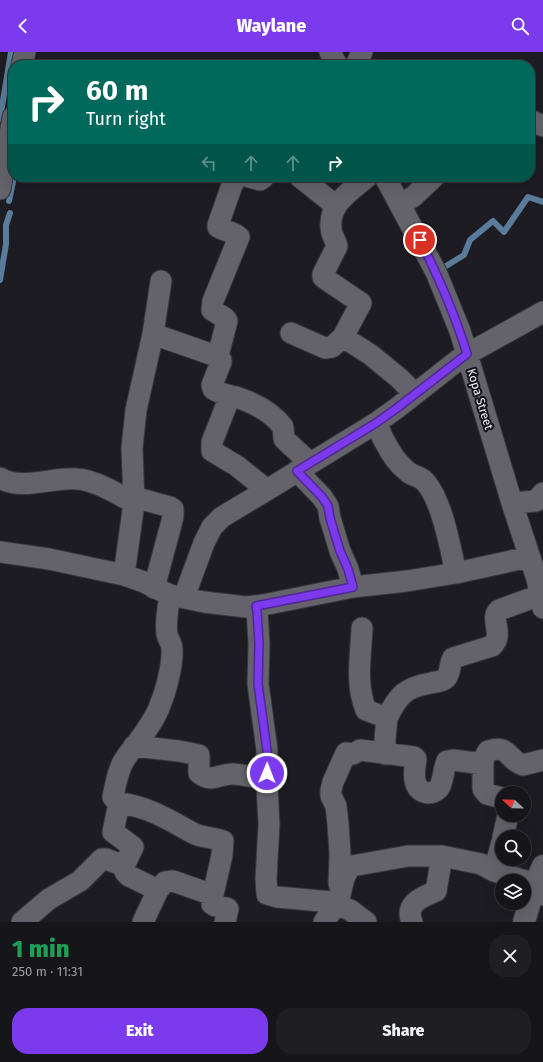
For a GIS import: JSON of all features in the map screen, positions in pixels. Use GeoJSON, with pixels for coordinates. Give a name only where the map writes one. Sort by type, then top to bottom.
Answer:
{"type":"FeatureCollection","features":[{"type":"Feature","properties":{"kind":"street"},"geometry":{"type":"LineString","coordinates":[[0,189],[8,145]]}},
{"type":"Feature","properties":{"kind":"street"},"geometry":{"type":"LineString","coordinates":[[234,182],[218,225],[221,229],[239,237],[213,301],[212,310],[227,320],[221,341],[219,357],[221,362],[212,386],[217,392],[252,404],[276,419],[283,427],[284,439],[304,467],[328,506],[340,551],[348,569],[353,587]]}},
{"type":"Feature","properties":{"kind":"street"},"geometry":{"type":"LineString","coordinates":[[306,182],[330,201],[334,208]]}},
{"type":"Feature","properties":{"kind":"street"},"geometry":{"type":"LineString","coordinates":[[291,333],[325,348],[332,347],[343,336],[361,303],[323,277],[323,274],[337,246],[331,229],[331,220],[334,208],[361,182]]}},
{"type":"Feature","properties":{"kind":"street","name":"Kopa Street"},"geometry":{"type":"LineString","coordinates":[[388,182],[436,272],[460,331],[512,503],[537,579],[542,600]]}},
{"type":"Feature","properties":{"kind":"street"},"geometry":{"type":"LineString","coordinates":[[400,205],[414,196],[429,182]]}},
{"type":"Feature","properties":{"kind":"street"},"geometry":{"type":"LineString","coordinates":[[124,575],[134,500],[132,448],[136,410],[153,334],[161,281]]}},
{"type":"Feature","properties":{"kind":"street"},"geometry":{"type":"LineString","coordinates":[[170,593],[199,554],[212,527],[222,517],[376,423],[467,354],[543,312]]}},
{"type":"Feature","properties":{"kind":"street"},"geometry":{"type":"LineString","coordinates":[[153,334],[219,357]]}},
{"type":"Feature","properties":{"kind":"street"},"geometry":{"type":"LineString","coordinates":[[343,336],[371,355],[400,378],[415,394]]}},
{"type":"Feature","properties":{"kind":"street"},"geometry":{"type":"LineString","coordinates":[[230,396],[212,442],[211,449],[237,466],[267,490]]}},
{"type":"Feature","properties":{"kind":"street"},"geometry":{"type":"LineString","coordinates":[[376,423],[384,442],[396,459],[411,474],[421,477],[433,494],[445,529],[456,573]]}},
{"type":"Feature","properties":{"kind":"street"},"geometry":{"type":"LineString","coordinates":[[0,478],[16,483],[38,483],[79,479],[134,500],[170,507],[173,509],[170,593],[166,626],[167,636],[172,648],[169,672],[160,706],[122,763],[113,797],[119,803],[149,810],[158,814],[192,833],[223,841],[222,855],[212,904],[228,909],[225,922]]}},
{"type":"Feature","properties":{"kind":"street"},"geometry":{"type":"LineString","coordinates":[[512,503],[536,501],[543,492]]}},
{"type":"Feature","properties":{"kind":"street"},"geometry":{"type":"LineString","coordinates":[[0,552],[49,559],[124,575],[170,593],[204,602],[246,607],[353,587],[408,581],[456,573],[529,557]]}},
{"type":"Feature","properties":{"kind":"street"},"geometry":{"type":"LineString","coordinates":[[385,754],[387,718],[399,698],[409,689],[444,680],[448,675],[453,658],[492,646],[498,637],[497,612],[542,600]]}},
{"type":"Feature","properties":{"kind":"street"},"geometry":{"type":"LineString","coordinates":[[256,606],[259,644],[258,684],[267,750],[269,824],[266,879],[268,894],[270,896],[277,897],[319,900],[339,896]]}},
{"type":"Feature","properties":{"kind":"street"},"geometry":{"type":"LineString","coordinates":[[362,628],[359,686],[361,699],[366,710],[387,718]]}},
{"type":"Feature","properties":{"kind":"street"},"geometry":{"type":"LineString","coordinates":[[134,746],[179,751],[199,755],[199,773],[206,777],[220,777],[229,774],[267,779]]}},
{"type":"Feature","properties":{"kind":"street"},"geometry":{"type":"LineString","coordinates":[[495,796],[488,794],[483,789],[483,764],[488,751],[494,749],[505,750],[515,761],[523,765],[543,760]]}},
{"type":"Feature","properties":{"kind":"street"},"geometry":{"type":"LineString","coordinates":[[366,922],[339,896],[340,853],[338,824],[336,806],[331,796],[333,782],[346,753],[353,754],[360,750],[414,757],[416,759],[414,778],[416,785],[420,790],[428,793],[436,791],[439,787],[447,761],[450,759],[483,764]]}},
{"type":"Feature","properties":{"kind":"street"},"geometry":{"type":"LineString","coordinates":[[119,803],[113,832],[133,847],[124,866],[126,874],[158,890]]}},
{"type":"Feature","properties":{"kind":"street"},"geometry":{"type":"LineString","coordinates":[[324,922],[339,896],[348,869],[352,866],[408,856],[442,856],[481,864],[494,871],[540,882],[524,922]]}},
{"type":"Feature","properties":{"kind":"street"},"geometry":{"type":"LineString","coordinates":[[412,922],[410,917],[410,909],[421,897],[436,891],[442,856]]}},
{"type":"Feature","properties":{"kind":"street"},"geometry":{"type":"LineString","coordinates":[[22,922],[49,899],[80,881],[102,859],[124,866]]}},
{"type":"Feature","properties":{"kind":"street"},"geometry":{"type":"LineString","coordinates":[[494,871],[495,866]]}},
{"type":"Feature","properties":{"kind":"street"},"geometry":{"type":"LineString","coordinates":[[143,922],[158,890],[165,882],[169,881],[213,894]]}},
{"type":"Feature","properties":{"kind":"waterway"},"geometry":{"type":"LineString","coordinates":[[10,60],[11,52]]}},
{"type":"Feature","properties":{"kind":"waterway"},"geometry":{"type":"LineString","coordinates":[[0,119],[8,70]]}},
{"type":"Feature","properties":{"kind":"waterway"},"geometry":{"type":"LineString","coordinates":[[9,201],[13,182]]}},
{"type":"Feature","properties":{"kind":"waterway"},"geometry":{"type":"LineString","coordinates":[[438,271],[464,255],[470,240],[493,221],[504,232],[528,197],[543,202]]}},
{"type":"Feature","properties":{"kind":"waterway"},"geometry":{"type":"LineString","coordinates":[[0,280],[6,244],[6,225],[10,213]]}},
{"type":"Feature","properties":{"kind":"route"},"geometry":{"type":"LineString","coordinates":[[267,773],[267,750],[258,684],[259,644],[256,606],[353,587],[348,569],[340,551],[328,506],[322,497],[297,471],[376,423],[467,354],[460,331],[436,272],[420,240]]}}]}
